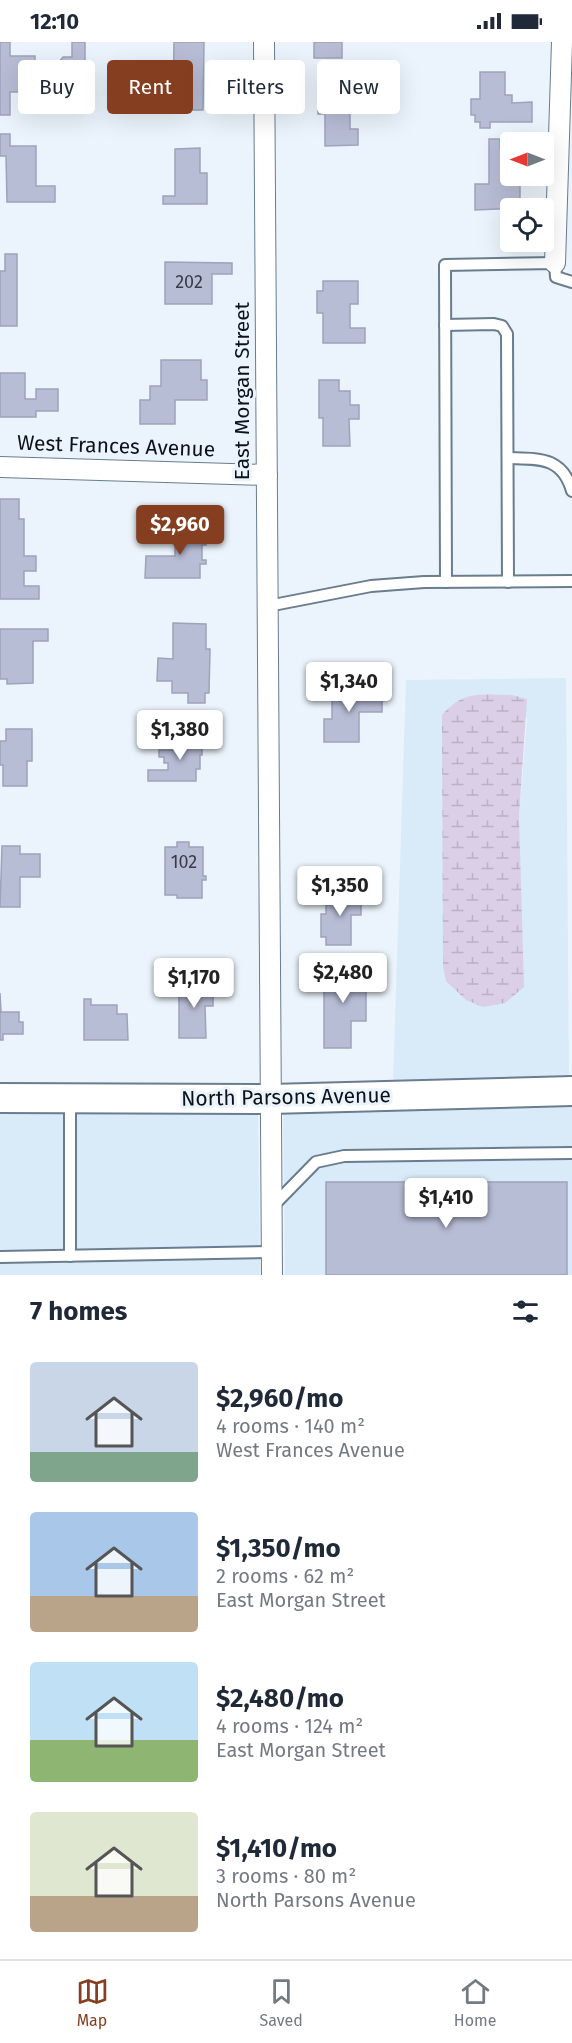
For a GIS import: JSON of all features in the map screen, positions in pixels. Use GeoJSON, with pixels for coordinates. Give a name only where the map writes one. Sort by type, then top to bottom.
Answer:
{"type":"FeatureCollection","features":[{"type":"Feature","properties":{"kind":"main road","name":"North Parsons Avenue"},"geometry":{"type":"LineString","coordinates":[[0,1098],[270,1099],[572,1091]]}},
{"type":"Feature","properties":{"kind":"street","name":"East Morgan Street"},"geometry":{"type":"LineString","coordinates":[[264,42],[272,1275]]}},
{"type":"Feature","properties":{"kind":"street"},"geometry":{"type":"LineString","coordinates":[[555,263],[562,42]]}},
{"type":"Feature","properties":{"kind":"street","name":"West Frances Avenue"},"geometry":{"type":"LineString","coordinates":[[0,467],[267,475]]}},
{"type":"Feature","properties":{"kind":"lane"},"geometry":{"type":"LineString","coordinates":[[446,582],[445,265],[555,263],[556,278],[572,282]]}},
{"type":"Feature","properties":{"kind":"lane"},"geometry":{"type":"LineString","coordinates":[[445,325],[494,324],[502,326],[507,334],[508,582]]}},
{"type":"Feature","properties":{"kind":"lane"},"geometry":{"type":"LineString","coordinates":[[508,458],[544,459],[559,467],[568,478],[572,490]]}},
{"type":"Feature","properties":{"kind":"lane"},"geometry":{"type":"LineString","coordinates":[[268,606],[371,586],[446,582],[572,581]]}},
{"type":"Feature","properties":{"kind":"lane"},"geometry":{"type":"LineString","coordinates":[[69,1098],[69,1256]]}},
{"type":"Feature","properties":{"kind":"lane"},"geometry":{"type":"LineString","coordinates":[[271,1207],[316,1162],[344,1156],[572,1153]]}},
{"type":"Feature","properties":{"kind":"lane"},"geometry":{"type":"LineString","coordinates":[[0,1257],[273,1252]]}},
{"type":"Feature","properties":{"kind":"shaded area"},"geometry":{"type":"Polygon","coordinates":[[[566,678],[569,1080],[393,1082],[406,680],[566,678]],[[512,695],[519,817],[527,719],[512,695]]]}},
{"type":"Feature","properties":{"kind":"shaded area"},"geometry":{"type":"Polygon","coordinates":[[[572,1102],[572,1275],[285,1275],[283,1110],[572,1102]]]}},
{"type":"Feature","properties":{"kind":"shaded area"},"geometry":{"type":"Polygon","coordinates":[[[0,1109],[258,1110],[260,1275],[0,1275],[0,1109]]]}},
{"type":"Feature","properties":{"kind":"green space"},"geometry":{"type":"Polygon","coordinates":[[[482,695],[512,695],[527,699],[519,817],[524,987],[505,1003],[483,1007],[466,1000],[446,981],[443,966],[442,715],[465,698],[482,695]]]}},
{"type":"Feature","properties":{"kind":"building"},"geometry":{"type":"Polygon","coordinates":[[[0,42],[10,42],[10,56],[35,56],[35,60],[18,60],[18,92],[10,92],[10,115],[0,115],[0,42]]]}},
{"type":"Feature","properties":{"kind":"building"},"geometry":{"type":"Polygon","coordinates":[[[72,42],[85,42],[85,60],[61,60],[63,57],[72,57],[72,42]]]}},
{"type":"Feature","properties":{"kind":"building"},"geometry":{"type":"Polygon","coordinates":[[[174,42],[204,42],[203,110],[193,110],[193,60],[174,60],[174,42]]]}},
{"type":"Feature","properties":{"kind":"building"},"geometry":{"type":"Polygon","coordinates":[[[314,42],[342,42],[342,58],[314,58],[314,42]]]}},
{"type":"Feature","properties":{"kind":"building"},"geometry":{"type":"Polygon","coordinates":[[[480,72],[505,72],[505,95],[512,95],[512,103],[532,102],[532,122],[490,122],[490,128],[480,128],[480,122],[475,122],[475,115],[471,115],[471,99],[480,99],[480,72]]]}},
{"type":"Feature","properties":{"kind":"building"},"geometry":{"type":"Polygon","coordinates":[[[325,114],[350,114],[350,129],[358,129],[358,145],[325,146],[325,114]]]}},
{"type":"Feature","properties":{"kind":"building"},"geometry":{"type":"Polygon","coordinates":[[[0,134],[10,134],[10,146],[36,146],[36,186],[55,186],[55,202],[7,202],[6,156],[0,156],[0,134]]]}},
{"type":"Feature","properties":{"kind":"building"},"geometry":{"type":"Polygon","coordinates":[[[489,139],[500,139],[500,186],[520,186],[520,198],[500,198],[500,209],[475,210],[475,184],[489,184],[489,139]]]}},
{"type":"Feature","properties":{"kind":"building"},"geometry":{"type":"Polygon","coordinates":[[[200,148],[200,173],[207,173],[207,204],[163,204],[163,196],[175,196],[175,149],[200,148]]]}},
{"type":"Feature","properties":{"kind":"building"},"geometry":{"type":"Polygon","coordinates":[[[5,254],[17,254],[17,326],[0,326],[0,271],[5,271],[5,254]]]}},
{"type":"Feature","properties":{"kind":"building"},"geometry":{"type":"Polygon","coordinates":[[[165,262],[232,263],[232,274],[212,274],[212,304],[165,304],[165,262]]]}},
{"type":"Feature","properties":{"kind":"building"},"geometry":{"type":"Polygon","coordinates":[[[323,281],[358,281],[358,304],[350,304],[350,328],[365,328],[365,343],[323,343],[323,313],[317,313],[317,291],[323,291],[323,281]]]}},
{"type":"Feature","properties":{"kind":"building"},"geometry":{"type":"Polygon","coordinates":[[[161,360],[201,360],[201,380],[207,380],[207,400],[175,400],[175,424],[140,424],[140,400],[150,400],[150,386],[161,386],[161,360]]]}},
{"type":"Feature","properties":{"kind":"building"},"geometry":{"type":"Polygon","coordinates":[[[0,373],[25,373],[25,399],[36,399],[36,389],[58,389],[58,411],[36,411],[36,417],[0,417],[0,373]]]}},
{"type":"Feature","properties":{"kind":"building"},"geometry":{"type":"Polygon","coordinates":[[[319,380],[339,380],[339,391],[350,391],[350,405],[359,405],[359,419],[349,419],[350,446],[323,446],[323,418],[319,418],[319,380]]]}},
{"type":"Feature","properties":{"kind":"building"},"geometry":{"type":"Polygon","coordinates":[[[0,499],[19,499],[19,519],[24,519],[24,556],[36,556],[36,571],[24,571],[24,586],[39,586],[39,599],[0,599],[0,499]]]}},
{"type":"Feature","properties":{"kind":"building"},"geometry":{"type":"Polygon","coordinates":[[[175,524],[191,524],[191,529],[206,529],[206,545],[202,545],[202,560],[206,560],[206,564],[200,564],[200,578],[145,578],[146,556],[175,556],[175,524]]]}},
{"type":"Feature","properties":{"kind":"building"},"geometry":{"type":"Polygon","coordinates":[[[173,623],[206,624],[206,649],[210,649],[209,693],[205,693],[205,703],[188,703],[188,693],[172,693],[172,681],[157,681],[158,658],[173,659],[173,623]]]}},
{"type":"Feature","properties":{"kind":"building"},"geometry":{"type":"Polygon","coordinates":[[[0,629],[48,629],[48,641],[33,641],[33,683],[7,684],[7,679],[0,679],[0,629]]]}},
{"type":"Feature","properties":{"kind":"building"},"geometry":{"type":"Polygon","coordinates":[[[332,686],[353,686],[353,690],[377,690],[377,700],[382,700],[382,712],[359,712],[359,742],[324,742],[324,719],[332,719],[332,686]]]}},
{"type":"Feature","properties":{"kind":"building"},"geometry":{"type":"Polygon","coordinates":[[[6,729],[32,729],[32,761],[27,761],[27,786],[3,786],[0,741],[6,741],[6,729]]]}},
{"type":"Feature","properties":{"kind":"building"},"geometry":{"type":"Polygon","coordinates":[[[175,736],[202,736],[202,755],[200,755],[200,769],[196,769],[196,781],[148,781],[148,770],[168,770],[168,763],[164,763],[164,757],[159,757],[159,750],[176,750],[175,736]]]}},
{"type":"Feature","properties":{"kind":"building"},"geometry":{"type":"Polygon","coordinates":[[[177,842],[189,842],[189,847],[203,847],[203,876],[206,876],[206,880],[202,880],[202,898],[177,898],[177,895],[165,895],[165,847],[177,847],[177,842]]]}},
{"type":"Feature","properties":{"kind":"building"},"geometry":{"type":"Polygon","coordinates":[[[2,846],[20,846],[20,854],[40,854],[40,877],[20,877],[20,907],[0,907],[2,846]]]}},
{"type":"Feature","properties":{"kind":"building"},"geometry":{"type":"Polygon","coordinates":[[[328,892],[361,892],[361,915],[351,915],[351,945],[326,945],[326,937],[321,937],[321,914],[326,914],[328,892]]]}},
{"type":"Feature","properties":{"kind":"building"},"geometry":{"type":"Polygon","coordinates":[[[324,968],[366,968],[366,1021],[351,1021],[351,1048],[324,1048],[324,968]]]}},
{"type":"Feature","properties":{"kind":"building"},"geometry":{"type":"Polygon","coordinates":[[[179,984],[213,984],[213,1006],[205,1006],[206,1038],[179,1038],[179,984]]]}},
{"type":"Feature","properties":{"kind":"building"},"geometry":{"type":"Polygon","coordinates":[[[0,993],[1,1012],[19,1012],[19,1022],[23,1022],[23,1034],[3,1034],[3,1040],[0,1040],[0,993]]]}},
{"type":"Feature","properties":{"kind":"building"},"geometry":{"type":"Polygon","coordinates":[[[84,999],[91,999],[91,1005],[117,1005],[117,1014],[127,1014],[128,1040],[84,1040],[84,999]]]}},
{"type":"Feature","properties":{"kind":"building"},"geometry":{"type":"Polygon","coordinates":[[[326,1182],[567,1182],[567,1275],[326,1275],[326,1182]]]}}]}
